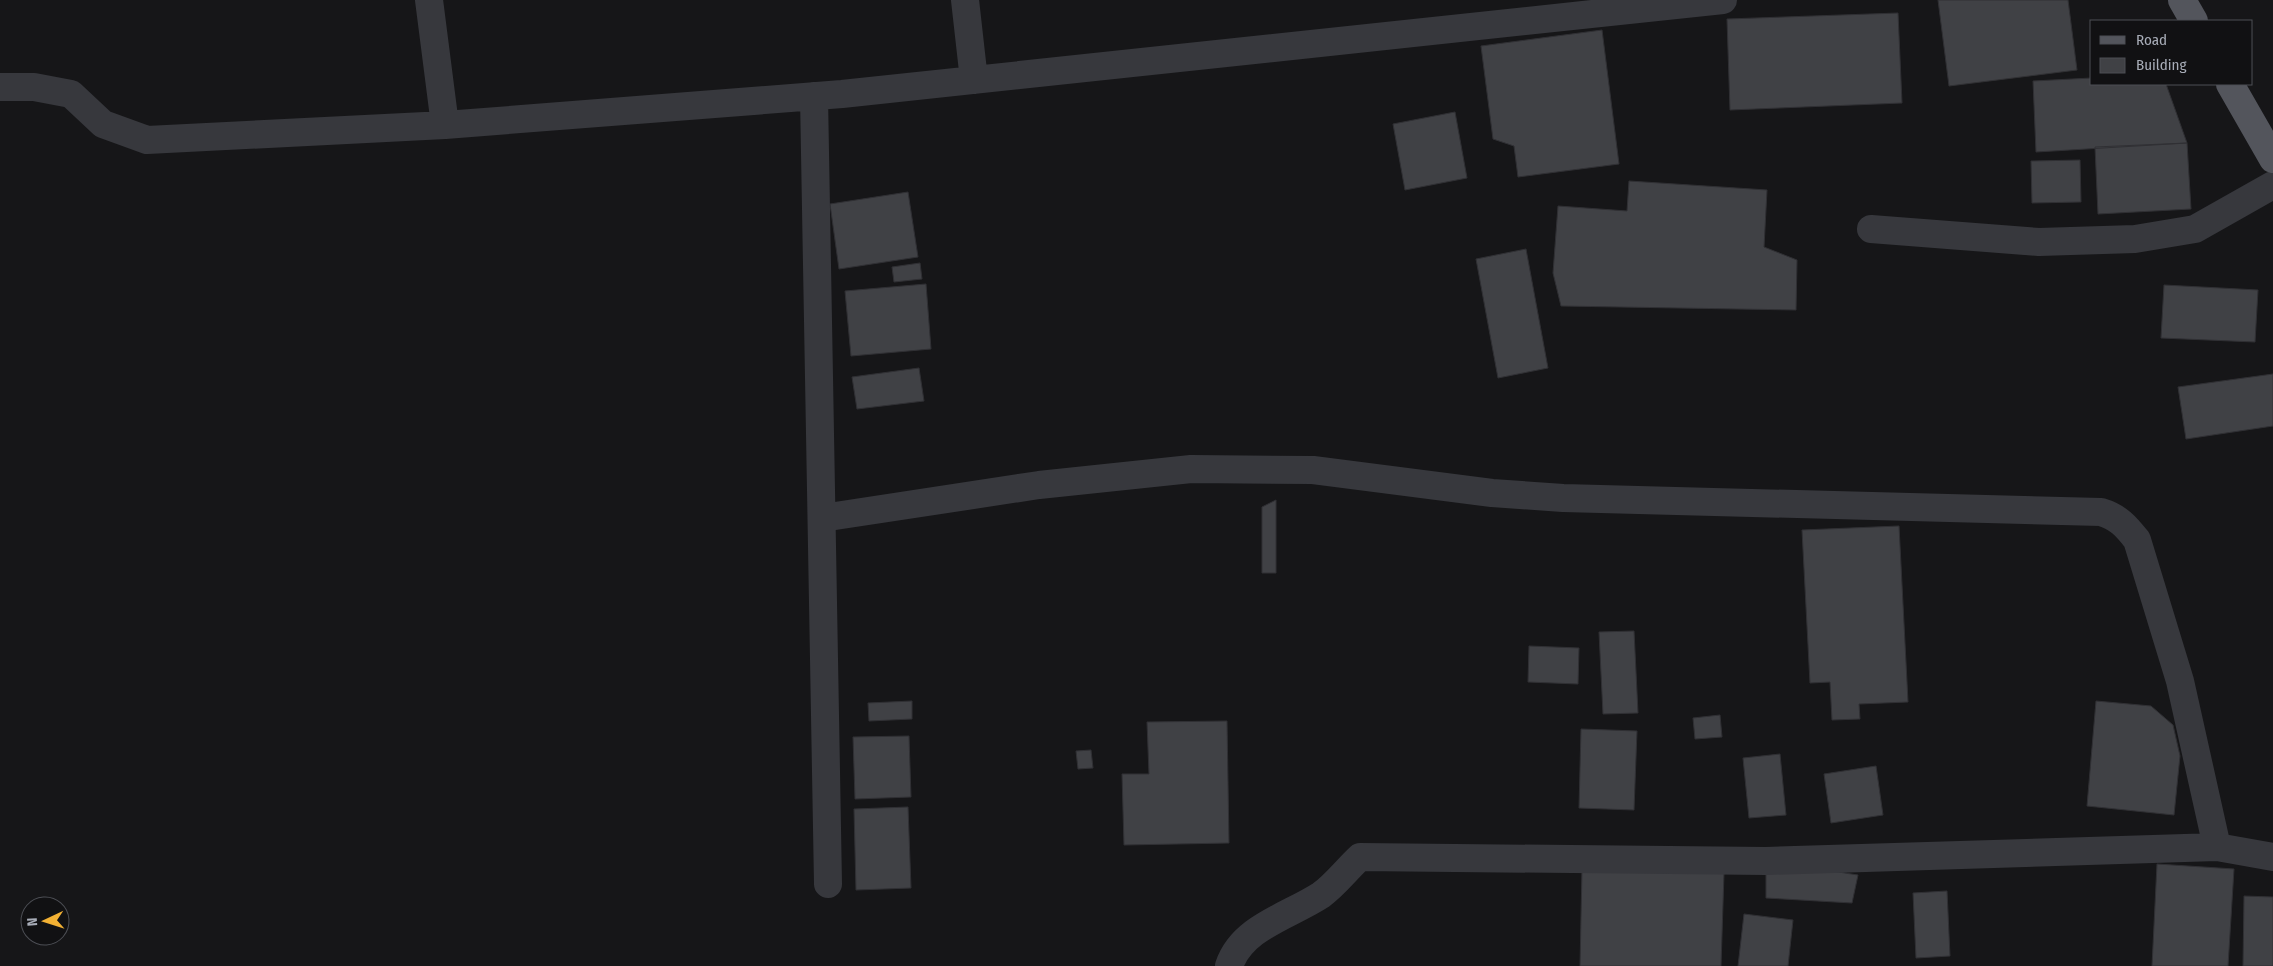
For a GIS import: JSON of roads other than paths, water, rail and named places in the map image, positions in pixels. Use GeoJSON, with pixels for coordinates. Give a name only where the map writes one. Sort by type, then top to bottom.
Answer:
{"type":"FeatureCollection","features":[{"type":"Feature","properties":{"kind":"main road"},"geometry":{"type":"LineString","coordinates":[[2182,0],[2193,20]]}},
{"type":"Feature","properties":{"kind":"main road"},"geometry":{"type":"LineString","coordinates":[[2231,85],[2273,159]]}},
{"type":"Feature","properties":{"kind":"street"},"geometry":{"type":"LineString","coordinates":[[429,0],[446,125]]}},
{"type":"Feature","properties":{"kind":"street"},"geometry":{"type":"LineString","coordinates":[[965,0],[974,80]]}},
{"type":"Feature","properties":{"kind":"street"},"geometry":{"type":"LineString","coordinates":[[0,88],[34,87],[71,94],[103,124],[147,140],[446,125],[814,96],[1724,0]]}},
{"type":"Feature","properties":{"kind":"street"},"geometry":{"type":"LineString","coordinates":[[814,96],[828,884]]}},
{"type":"Feature","properties":{"kind":"street"},"geometry":{"type":"LineString","coordinates":[[1871,228],[2039,242],[2135,239],[2196,229],[2273,185]]}},
{"type":"Feature","properties":{"kind":"street"},"geometry":{"type":"LineString","coordinates":[[822,518],[1039,484],[1191,469],[1313,470],[1492,492],[1563,498],[2101,512],[2113,515],[2125,524],[2137,540],[2180,681],[2217,847]]}},
{"type":"Feature","properties":{"kind":"street"},"geometry":{"type":"LineString","coordinates":[[1230,966],[1234,954],[1247,937],[1322,894],[1360,857],[1766,861],[2217,847],[2273,857]]}}]}
